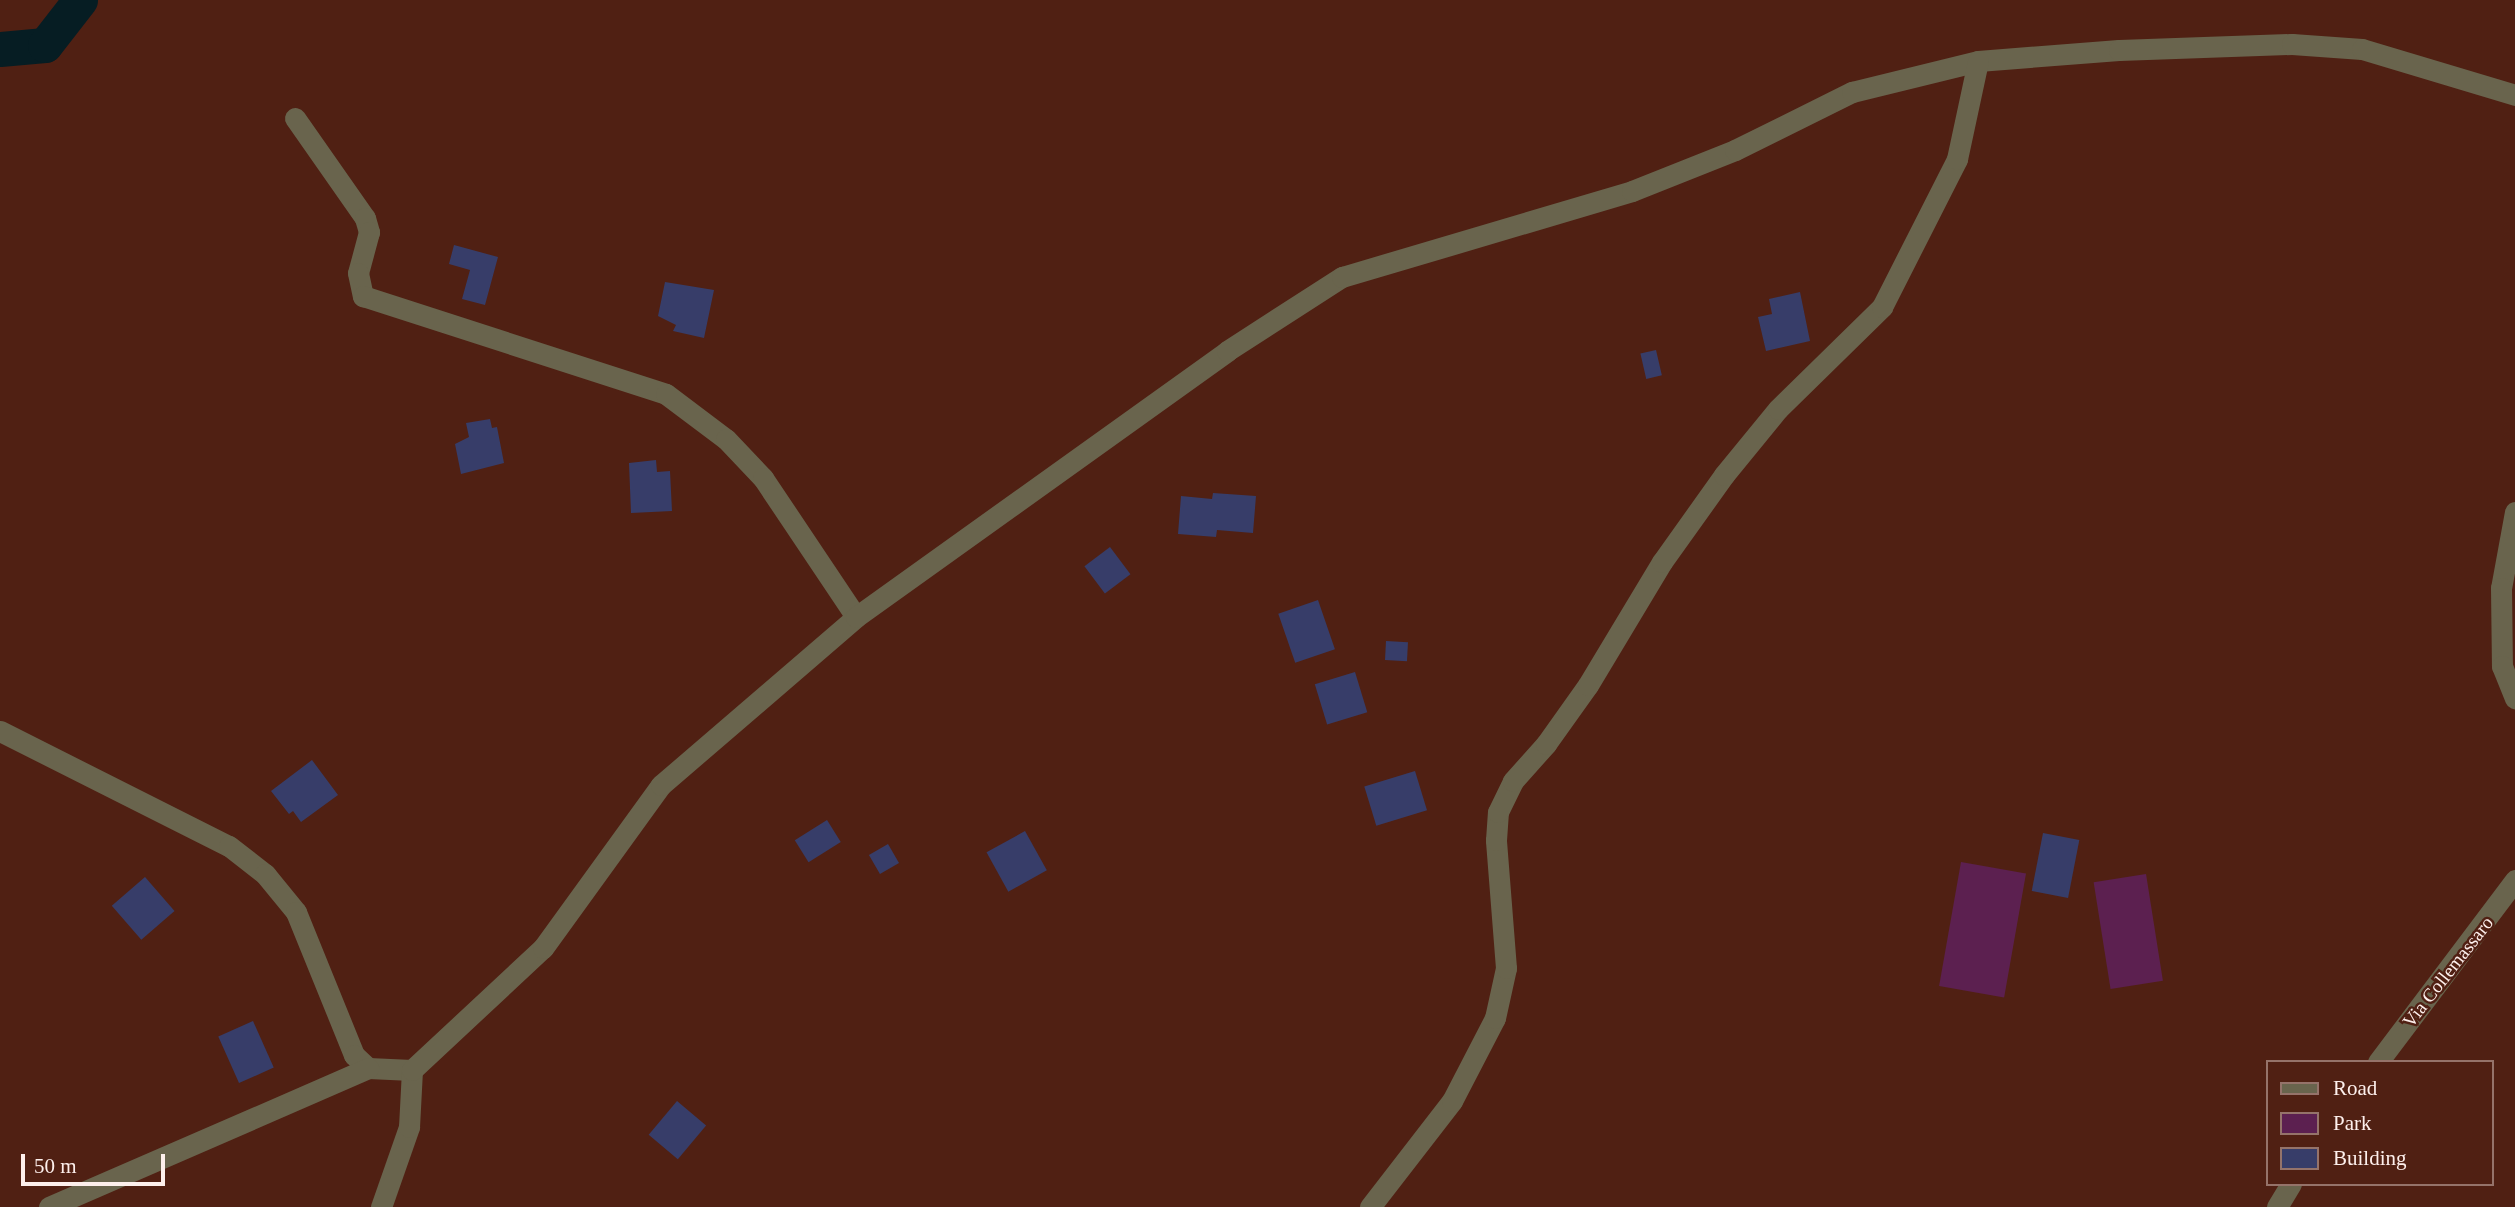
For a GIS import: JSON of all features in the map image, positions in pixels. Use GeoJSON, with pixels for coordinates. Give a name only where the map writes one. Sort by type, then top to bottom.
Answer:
{"type":"FeatureCollection","features":[{"type":"Feature","properties":{"kind":"street"},"geometry":{"type":"LineString","coordinates":[[381,1207],[409,1127],[412,1070],[543,948],[661,785],[856,617],[1227,351],[1342,277],[1633,191],[1735,150],[1852,92],[1978,61],[2106,51],[2292,44],[2362,49],[2515,95]]}},
{"type":"Feature","properties":{"kind":"street"},"geometry":{"type":"LineString","coordinates":[[1370,1207],[1452,1101],[1495,1018],[1506,968],[1496,840],[1498,812],[1513,780],[1546,744],[1588,685],[1662,562],[1724,475],[1779,409],[1882,307],[1957,159],[1978,61]]}},
{"type":"Feature","properties":{"kind":"street"},"geometry":{"type":"LineString","coordinates":[[295,118],[365,218],[369,232],[358,273],[363,296],[666,394],[726,439],[763,478],[856,617]]}},
{"type":"Feature","properties":{"kind":"street"},"geometry":{"type":"LineString","coordinates":[[2515,512],[2501,588],[2502,666],[2515,698]]}},
{"type":"Feature","properties":{"kind":"street"},"geometry":{"type":"LineString","coordinates":[[0,731],[229,846],[265,874],[296,912],[354,1055],[368,1068]]}},
{"type":"Feature","properties":{"kind":"street","name":"Via Collemassaro"},"geometry":{"type":"LineString","coordinates":[[2380,1060],[2515,880]]}},
{"type":"Feature","properties":{"kind":"street"},"geometry":{"type":"LineString","coordinates":[[49,1207],[368,1068],[412,1070]]}},
{"type":"Feature","properties":{"kind":"street"},"geometry":{"type":"LineString","coordinates":[[2277,1207],[2290,1186]]}},
{"type":"Feature","properties":{"kind":"green space"},"geometry":{"type":"Polygon","coordinates":[[[1961,862],[2026,873],[2004,998],[1939,986],[1961,862]]]}},
{"type":"Feature","properties":{"kind":"green space"},"geometry":{"type":"Polygon","coordinates":[[[2146,874],[2163,981],[2111,989],[2094,882],[2146,874]]]}},
{"type":"Feature","properties":{"kind":"building"},"geometry":{"type":"Polygon","coordinates":[[[454,245],[498,257],[485,305],[462,299],[470,270],[449,264],[454,245]]]}},
{"type":"Feature","properties":{"kind":"building"},"geometry":{"type":"Polygon","coordinates":[[[665,282],[714,290],[704,338],[673,331],[676,325],[658,316],[665,282]]]}},
{"type":"Feature","properties":{"kind":"building"},"geometry":{"type":"Polygon","coordinates":[[[1800,292],[1810,341],[1766,351],[1758,317],[1772,314],[1769,299],[1800,292]]]}},
{"type":"Feature","properties":{"kind":"building"},"geometry":{"type":"Polygon","coordinates":[[[1656,350],[1662,375],[1646,379],[1640,354],[1656,350]]]}},
{"type":"Feature","properties":{"kind":"building"},"geometry":{"type":"Polygon","coordinates":[[[490,419],[492,428],[497,427],[504,463],[461,474],[455,444],[469,437],[466,423],[490,419]]]}},
{"type":"Feature","properties":{"kind":"building"},"geometry":{"type":"Polygon","coordinates":[[[656,460],[657,472],[670,471],[672,511],[631,513],[629,463],[656,460]]]}},
{"type":"Feature","properties":{"kind":"building"},"geometry":{"type":"Polygon","coordinates":[[[1213,493],[1256,496],[1253,533],[1217,530],[1216,537],[1178,534],[1181,496],[1212,499],[1213,493]]]}},
{"type":"Feature","properties":{"kind":"building"},"geometry":{"type":"Polygon","coordinates":[[[1110,547],[1130,574],[1105,593],[1084,566],[1110,547]]]}},
{"type":"Feature","properties":{"kind":"building"},"geometry":{"type":"Polygon","coordinates":[[[1318,600],[1335,649],[1295,663],[1278,614],[1318,600]]]}},
{"type":"Feature","properties":{"kind":"building"},"geometry":{"type":"Polygon","coordinates":[[[1386,641],[1408,642],[1407,661],[1385,660],[1386,641]]]}},
{"type":"Feature","properties":{"kind":"building"},"geometry":{"type":"Polygon","coordinates":[[[1355,672],[1367,712],[1327,724],[1315,684],[1355,672]]]}},
{"type":"Feature","properties":{"kind":"building"},"geometry":{"type":"Polygon","coordinates":[[[312,760],[338,795],[301,822],[293,811],[289,814],[271,791],[312,760]]]}},
{"type":"Feature","properties":{"kind":"building"},"geometry":{"type":"Polygon","coordinates":[[[1415,771],[1427,810],[1376,826],[1364,786],[1415,771]]]}},
{"type":"Feature","properties":{"kind":"building"},"geometry":{"type":"Polygon","coordinates":[[[827,820],[841,842],[809,862],[795,840],[827,820]]]}},
{"type":"Feature","properties":{"kind":"building"},"geometry":{"type":"Polygon","coordinates":[[[1025,831],[1047,870],[1008,892],[987,852],[1025,831]]]}},
{"type":"Feature","properties":{"kind":"building"},"geometry":{"type":"Polygon","coordinates":[[[2043,833],[2079,840],[2068,898],[2032,891],[2043,833]]]}},
{"type":"Feature","properties":{"kind":"building"},"geometry":{"type":"Polygon","coordinates":[[[888,844],[899,863],[880,874],[869,855],[888,844]]]}},
{"type":"Feature","properties":{"kind":"building"},"geometry":{"type":"Polygon","coordinates":[[[145,877],[175,911],[141,940],[112,906],[145,877]]]}},
{"type":"Feature","properties":{"kind":"building"},"geometry":{"type":"Polygon","coordinates":[[[253,1021],[274,1068],[239,1083],[218,1036],[253,1021]]]}},
{"type":"Feature","properties":{"kind":"building"},"geometry":{"type":"Polygon","coordinates":[[[677,1101],[706,1125],[678,1159],[649,1135],[677,1101]]]}},
{"type":"Feature","properties":{"kind":"waterway"},"geometry":{"type":"LineString","coordinates":[[0,49],[45,45],[80,0]]}}]}
